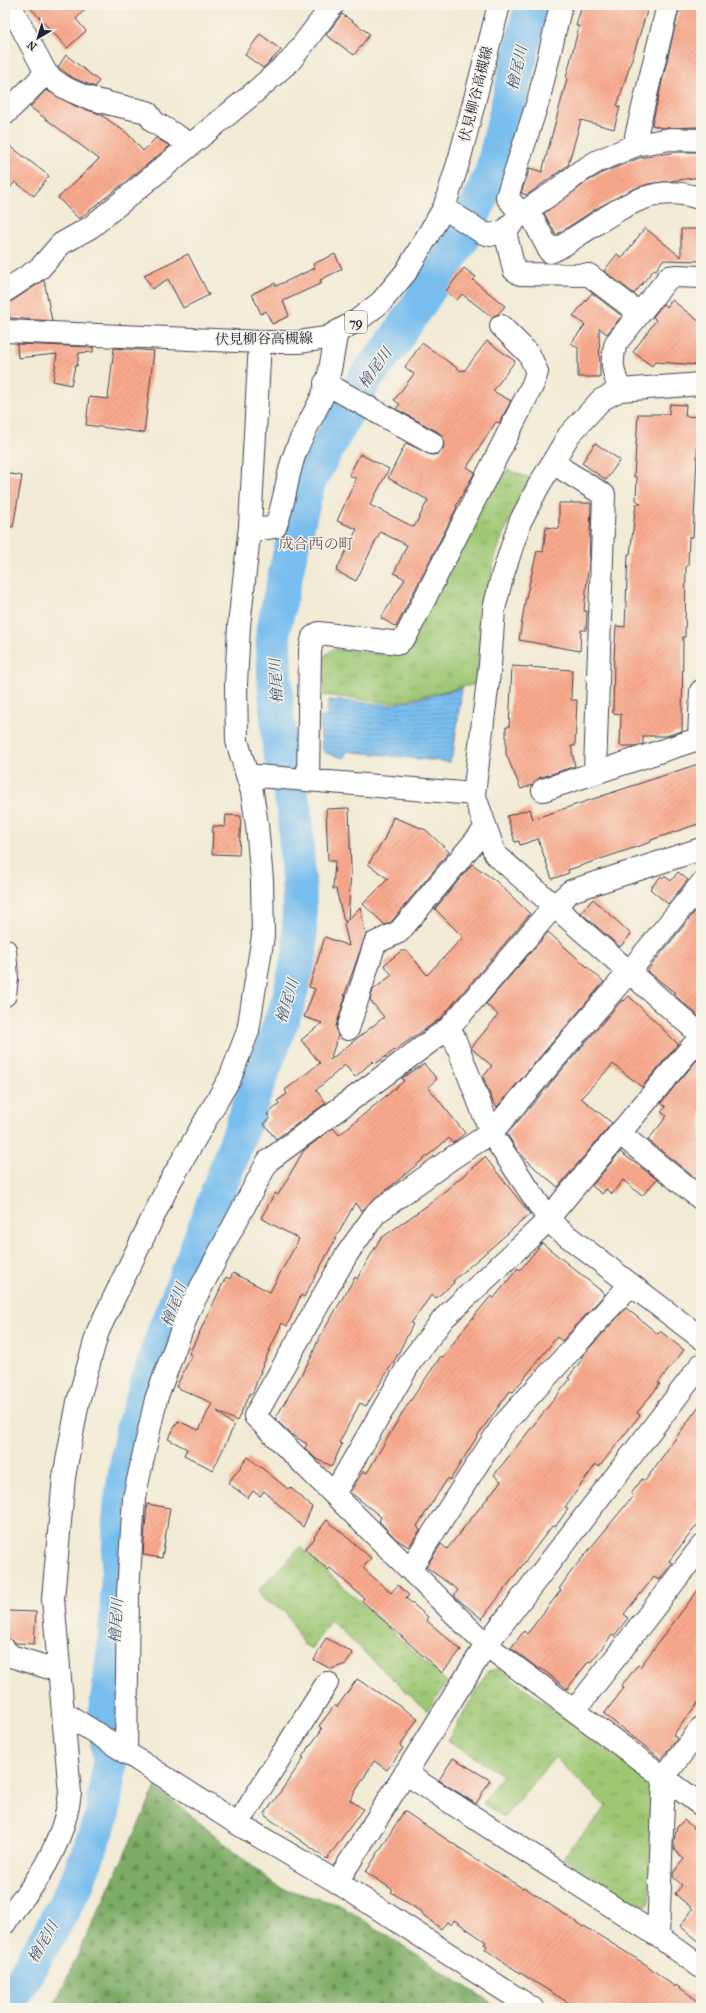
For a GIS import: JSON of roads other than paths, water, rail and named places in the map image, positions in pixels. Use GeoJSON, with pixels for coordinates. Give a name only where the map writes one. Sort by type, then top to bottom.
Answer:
{"type":"FeatureCollection","features":[{"type":"Feature","properties":{"kind":"street"},"geometry":{"type":"LineString","coordinates":[[10,5],[46,73],[58,84],[71,91],[146,112],[154,122],[190,144]]}},
{"type":"Feature","properties":{"kind":"street"},"geometry":{"type":"LineString","coordinates":[[5,291],[40,268],[61,244],[91,227],[249,97],[290,60],[333,5]]}},
{"type":"Feature","properties":{"kind":"street","name":"伏見柳谷高槻線"},"geometry":{"type":"LineString","coordinates":[[5,331],[260,342],[298,342],[326,338],[358,320],[381,302],[406,272],[448,211],[460,157],[499,5]]}},
{"type":"Feature","properties":{"kind":"street"},"geometry":{"type":"LineString","coordinates":[[561,5],[539,98],[507,197],[510,202],[524,212],[550,252],[629,204],[647,196],[681,193],[701,199]]}},
{"type":"Feature","properties":{"kind":"street"},"geometry":{"type":"LineString","coordinates":[[636,145],[636,136],[668,5]]}},
{"type":"Feature","properties":{"kind":"street"},"geometry":{"type":"LineString","coordinates":[[5,114],[46,73]]}},
{"type":"Feature","properties":{"kind":"street"},"geometry":{"type":"LineString","coordinates":[[448,211],[483,233],[490,235],[505,231],[524,212],[591,164],[636,145],[670,139],[701,140]]}},
{"type":"Feature","properties":{"kind":"street"},"geometry":{"type":"LineString","coordinates":[[505,231],[514,270],[520,274],[589,275],[639,313]]}},
{"type":"Feature","properties":{"kind":"street"},"geometry":{"type":"LineString","coordinates":[[620,390],[612,368],[612,354],[616,343],[669,277],[701,277]]}},
{"type":"Feature","properties":{"kind":"street"},"geometry":{"type":"LineString","coordinates":[[306,779],[310,651],[313,637],[319,633],[399,643],[406,636],[533,384],[537,372],[529,354],[501,326]]}},
{"type":"Feature","properties":{"kind":"street"},"geometry":{"type":"LineString","coordinates":[[333,388],[332,354],[337,332]]}},
{"type":"Feature","properties":{"kind":"street"},"geometry":{"type":"LineString","coordinates":[[5,1923],[31,1887],[57,1843],[68,1808],[70,1793],[53,1599],[64,1477],[78,1402],[98,1331],[170,1182],[230,1078],[248,1031],[263,936],[262,880],[252,792],[253,776],[237,741],[236,684],[239,626],[250,526],[260,342]]}},
{"type":"Feature","properties":{"kind":"street"},"geometry":{"type":"LineString","coordinates":[[334,1494],[416,1355],[444,1318],[541,1227],[701,1036],[495,854],[474,794],[490,665],[494,609],[502,577],[520,522],[538,487],[555,461],[569,435],[587,413],[601,400],[620,390],[701,384]]}},
{"type":"Feature","properties":{"kind":"street"},"geometry":{"type":"LineString","coordinates":[[333,388],[432,444]]}},
{"type":"Feature","properties":{"kind":"street"},"geometry":{"type":"LineString","coordinates":[[250,526],[262,529],[275,527],[280,516],[293,457],[305,428],[322,397],[333,388]]}},
{"type":"Feature","properties":{"kind":"street"},"geometry":{"type":"LineString","coordinates":[[555,461],[564,470],[604,494],[595,773]]}},
{"type":"Feature","properties":{"kind":"street"},"geometry":{"type":"LineString","coordinates":[[543,790],[700,739],[701,691]]}},
{"type":"Feature","properties":{"kind":"street"},"geometry":{"type":"LineString","coordinates":[[253,776],[306,779],[474,794]]}},
{"type":"Feature","properties":{"kind":"street"},"geometry":{"type":"LineString","coordinates":[[348,1029],[375,943],[399,932],[486,828]]}},
{"type":"Feature","properties":{"kind":"street"},"geometry":{"type":"LineString","coordinates":[[126,1753],[128,1593],[134,1498],[156,1399],[189,1310],[268,1162],[450,1027],[554,906],[571,891],[701,849]]}},
{"type":"Feature","properties":{"kind":"street"},"geometry":{"type":"LineString","coordinates":[[701,884],[629,972],[491,1133],[452,1158],[376,1214],[347,1254],[255,1416],[486,1645],[701,1806]]}},
{"type":"Feature","properties":{"kind":"street"},"geometry":{"type":"LineString","coordinates":[[5,950],[7,978],[5,994]]}},
{"type":"Feature","properties":{"kind":"street"},"geometry":{"type":"LineString","coordinates":[[450,1027],[491,1133],[548,1217],[558,1229],[701,1338]]}},
{"type":"Feature","properties":{"kind":"street"},"geometry":{"type":"LineString","coordinates":[[619,1133],[701,1199]]}},
{"type":"Feature","properties":{"kind":"street"},"geometry":{"type":"LineString","coordinates":[[410,1569],[502,1426],[630,1285]]}},
{"type":"Feature","properties":{"kind":"street"},"geometry":{"type":"LineString","coordinates":[[336,1882],[486,1645],[701,1365]]}},
{"type":"Feature","properties":{"kind":"street"},"geometry":{"type":"LineString","coordinates":[[574,1710],[701,1547]]}},
{"type":"Feature","properties":{"kind":"street"},"geometry":{"type":"LineString","coordinates":[[5,1650],[11,1656],[59,1671]]}},
{"type":"Feature","properties":{"kind":"street"},"geometry":{"type":"LineString","coordinates":[[238,1824],[327,1682]]}},
{"type":"Feature","properties":{"kind":"street"},"geometry":{"type":"LineString","coordinates":[[63,1712],[238,1824],[336,1882],[532,2008]]}},
{"type":"Feature","properties":{"kind":"street"},"geometry":{"type":"LineString","coordinates":[[658,1936],[664,1777],[701,1728]]}},
{"type":"Feature","properties":{"kind":"street"},"geometry":{"type":"LineString","coordinates":[[405,1773],[658,1936],[701,1967]]}},
{"type":"Feature","properties":{"kind":"water"},"geometry":{"type":"Polygon","coordinates":[[[462,688],[453,755],[449,762],[347,751],[344,758],[325,753],[322,748],[320,717],[326,718],[329,700],[392,705],[462,688]]]}},
{"type":"Feature","properties":{"kind":"waterway","name":"檜尾川"},"geometry":{"type":"LineString","coordinates":[[5,2008],[52,1929],[77,1882],[102,1817],[110,1760],[105,1721],[116,1634],[121,1501],[132,1432],[164,1333],[288,1003],[300,953],[299,888],[294,807],[280,751],[273,631],[308,483],[365,378],[391,346],[462,239],[492,173],[532,5]]}},
{"type":"Feature","properties":{"kind":"district","name":"成合西の町"},"geometry":{"type":"Point","coordinates":[316,544]}}]}
